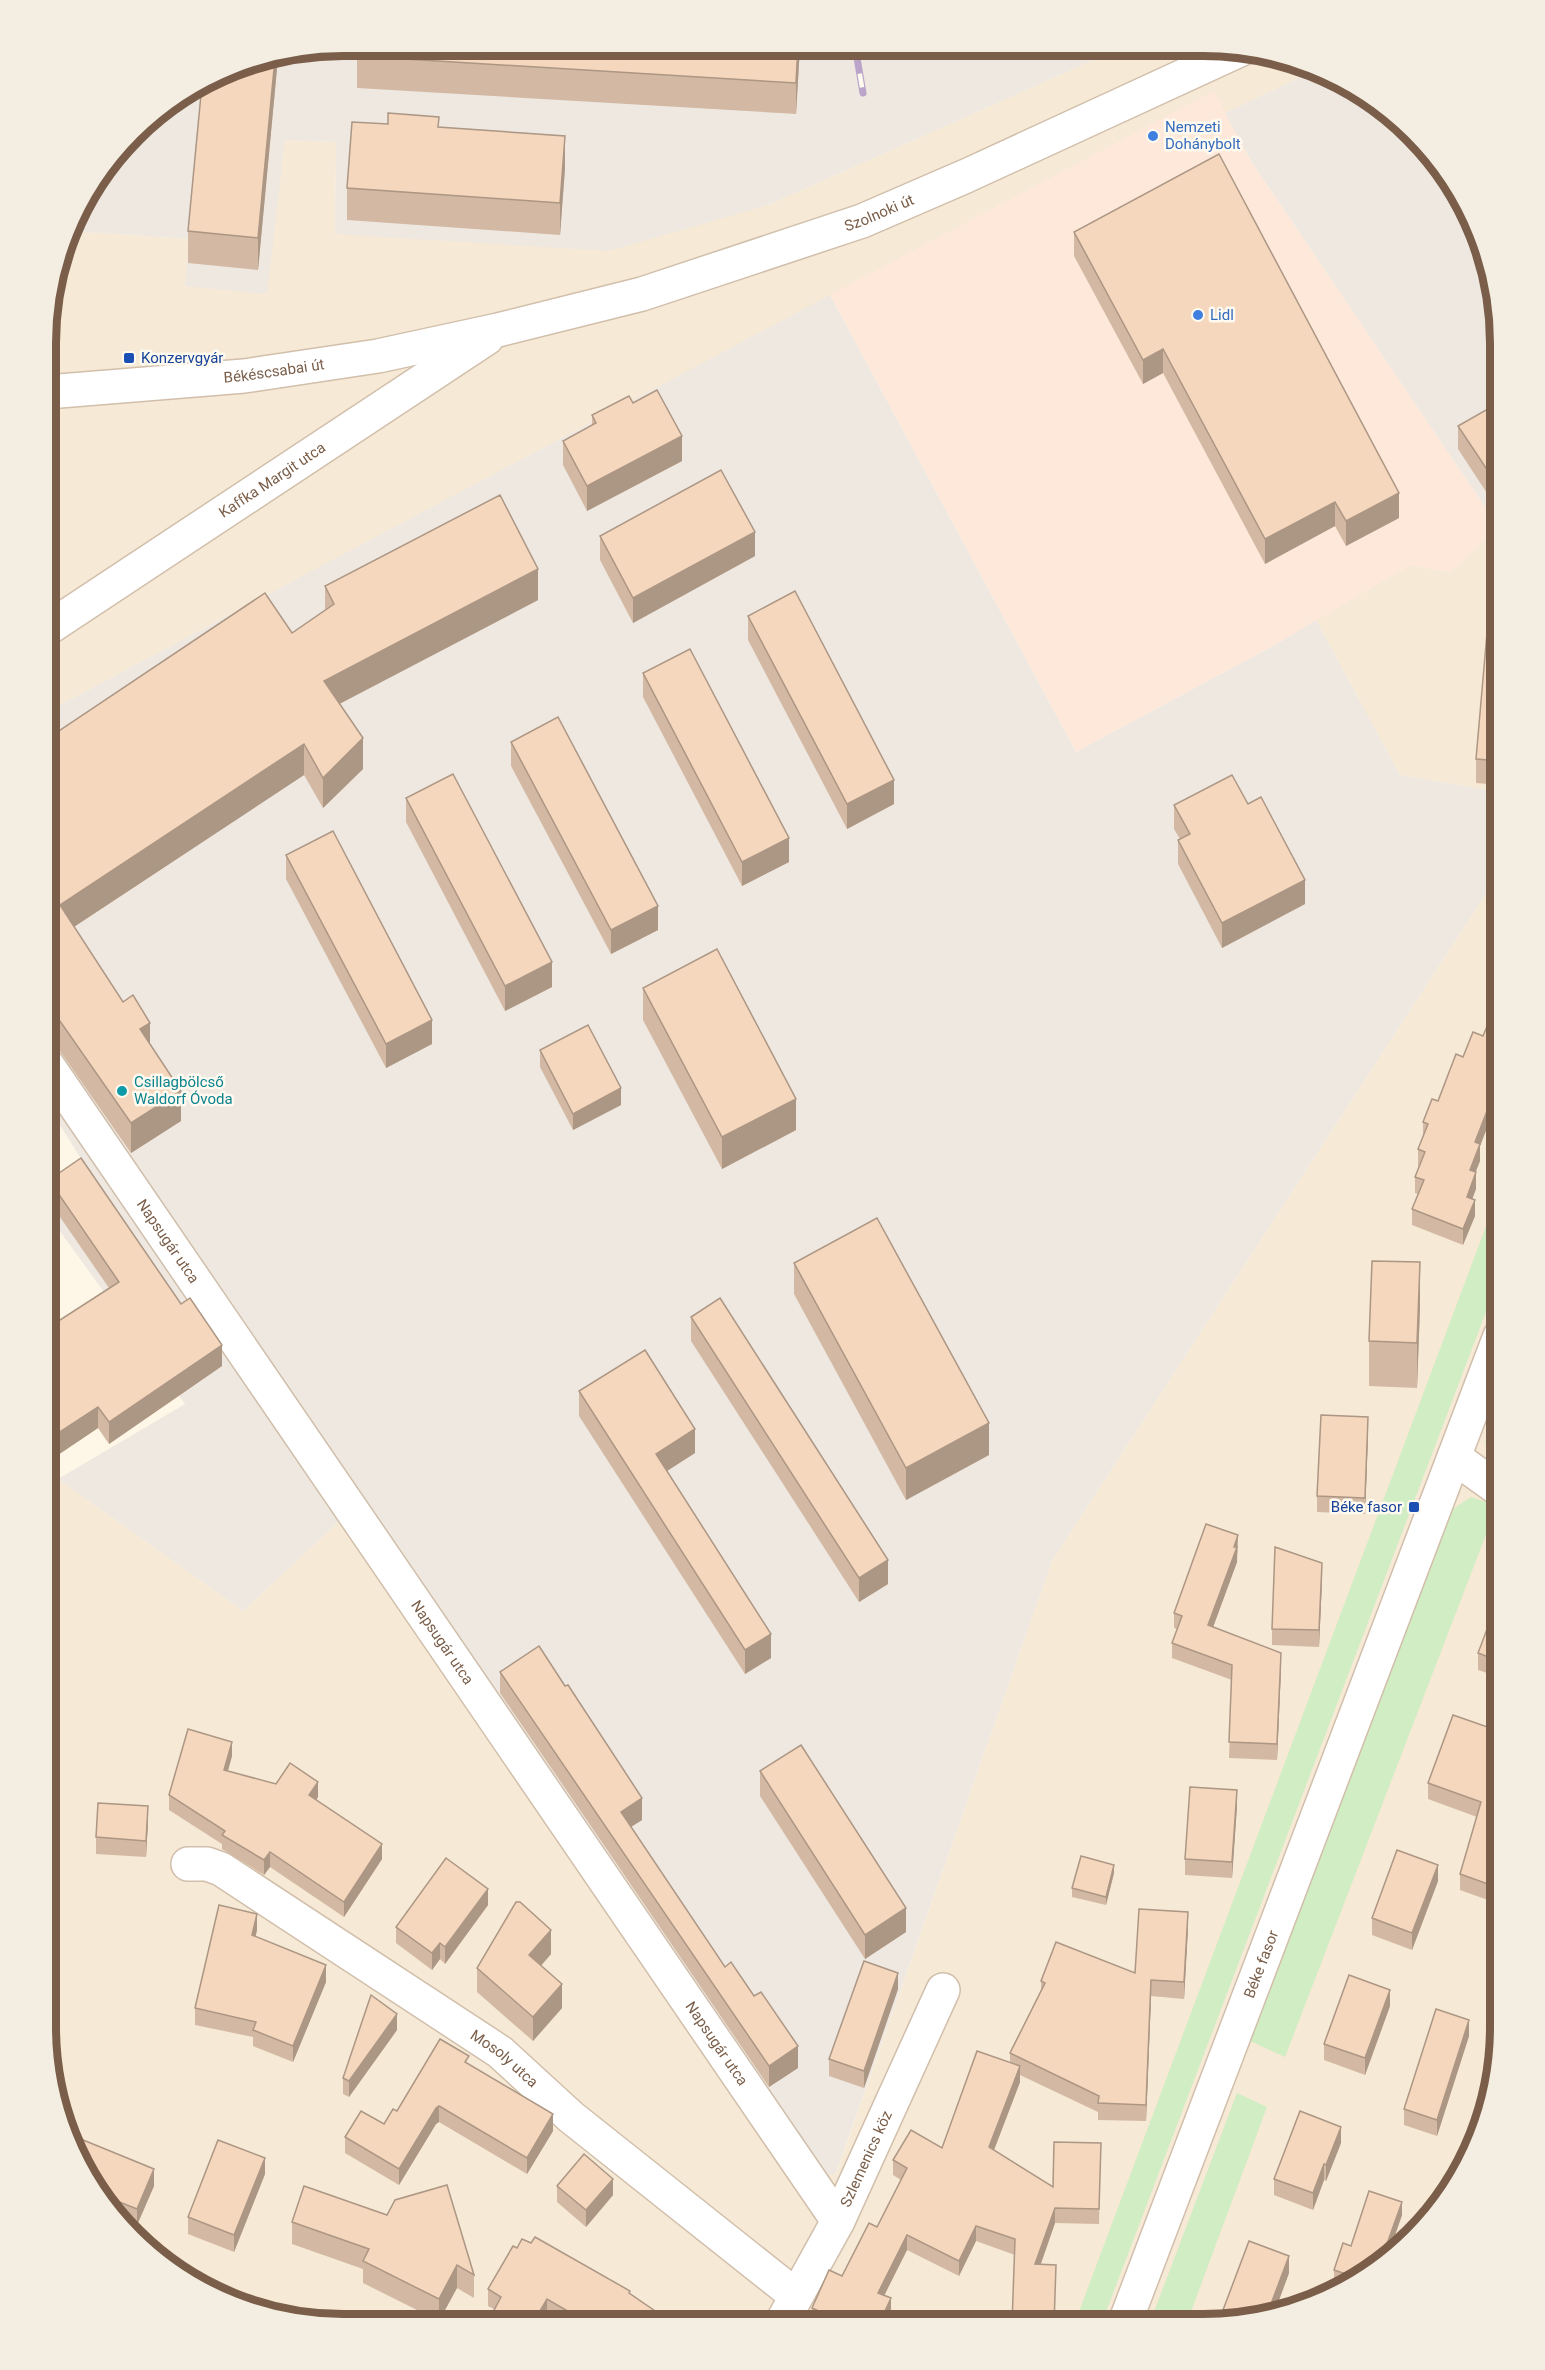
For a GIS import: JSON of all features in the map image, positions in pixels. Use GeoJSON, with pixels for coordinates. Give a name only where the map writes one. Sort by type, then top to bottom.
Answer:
{"type":"FeatureCollection","features":[{"type":"Feature","properties":{"kind":"street","name":"Szolnoki út"},"geometry":{"type":"LineString","coordinates":[[498,330],[642,294],[862,220],[966,176],[1226,56]]}},
{"type":"Feature","properties":{"kind":"street","name":"Békéscsabai út"},"geometry":{"type":"LineString","coordinates":[[56,391],[244,376],[378,356],[498,330]]}},
{"type":"Feature","properties":{"kind":"street","name":"Kaffka Margit utca"},"geometry":{"type":"LineString","coordinates":[[56,623],[498,330]]}},
{"type":"Feature","properties":{"kind":"street","name":"Napsugár utca"},"geometry":{"type":"LineString","coordinates":[[56,1078],[838,2221]]}},
{"type":"Feature","properties":{"kind":"street","name":"Béke fasor"},"geometry":{"type":"LineString","coordinates":[[1128,2314],[1490,1362]]}},
{"type":"Feature","properties":{"kind":"street"},"geometry":{"type":"LineString","coordinates":[[1454,1457],[1490,1483]]}},
{"type":"Feature","properties":{"kind":"street","name":"Mosoly utca"},"geometry":{"type":"LineString","coordinates":[[188,1864],[207,1864],[221,1869],[500,2052],[571,2116],[795,2295]]}},
{"type":"Feature","properties":{"kind":"street","name":"Szlemenics köz"},"geometry":{"type":"LineString","coordinates":[[786,2314],[838,2221],[943,1990]]}},
{"type":"Feature","properties":{"kind":"shaded area"},"geometry":{"type":"Polygon","coordinates":[[[324,56],[1103,56],[768,205],[609,251],[335,234],[336,142],[285,140],[267,294],[185,286],[189,239],[78,232],[104,183],[127,153],[153,127],[183,104],[215,85],[250,71],[286,61],[324,56]]]}},
{"type":"Feature","properties":{"kind":"shaded area"},"geometry":{"type":"Polygon","coordinates":[[[1103,56],[1221,56],[1259,61],[1306,75],[1225,113],[1213,92],[56,707],[56,324],[65,268],[78,232],[189,239],[266,294],[285,140],[336,142],[335,234],[768,205],[1103,56]]]}},
{"type":"Feature","properties":{"kind":"shaded area"},"geometry":{"type":"Polygon","coordinates":[[[1306,75],[1346,94],[1392,127],[1418,153],[1441,183],[1468,233],[1480,268],[1487,305],[1490,342],[1490,514],[1251,161],[1225,113],[1306,75]]]}},
{"type":"Feature","properties":{"kind":"shaded area"},"geometry":{"type":"Polygon","coordinates":[[[1214,91],[1251,161],[1490,514],[1490,534],[1451,572],[1410,565],[1282,641],[1076,752],[830,295],[1214,91]]]}},
{"type":"Feature","properties":{"kind":"shaded area"},"geometry":{"type":"Polygon","coordinates":[[[830,295],[1076,752],[1282,641],[1316,620],[1400,775],[1490,790],[1490,887],[1052,1561],[836,2173],[807,2182],[359,1503],[243,1611],[58,1479],[185,1404],[56,1226],[56,1192],[90,1173],[56,1119],[56,707],[830,295]]]}},
{"type":"Feature","properties":{"kind":"shaded area"},"geometry":{"type":"Polygon","coordinates":[[[1490,534],[1490,790],[1400,775],[1316,620],[1410,565],[1451,572],[1490,534]]]}},
{"type":"Feature","properties":{"kind":"shaded area"},"geometry":{"type":"Polygon","coordinates":[[[1490,887],[1489,2046],[1480,2102],[1460,2155],[1430,2202],[1392,2243],[1346,2276],[1312,2293],[1277,2305],[1221,2314],[324,2314],[268,2305],[233,2293],[199,2276],[153,2243],[127,2217],[104,2187],[85,2155],[71,2120],[61,2084],[56,2046],[56,1481],[58,1479],[243,1611],[359,1503],[836,2174],[1052,1561],[1490,887]]]}},
{"type":"Feature","properties":{"kind":"green space"},"geometry":{"type":"Polygon","coordinates":[[[1490,1216],[1490,1301],[1105,2314],[1078,2314],[1490,1216]]]}},
{"type":"Feature","properties":{"kind":"green space"},"geometry":{"type":"Polygon","coordinates":[[[1490,1429],[1490,1447],[1485,1442],[1490,1429]]]}},
{"type":"Feature","properties":{"kind":"green space"},"geometry":{"type":"Polygon","coordinates":[[[1471,1497],[1490,1504],[1490,1524],[1285,2057],[1250,2041],[1453,1509],[1471,1497]]]}},
{"type":"Feature","properties":{"kind":"green space"},"geometry":{"type":"Polygon","coordinates":[[[1237,2093],[1267,2107],[1190,2314],[1153,2314],[1237,2093]]]}},
{"type":"Feature","properties":{"kind":"building"},"geometry":{"type":"Polygon","coordinates":[[[357,56],[797,56],[796,83],[357,56]]]}},
{"type":"Feature","properties":{"kind":"building"},"geometry":{"type":"Polygon","coordinates":[[[274,64],[258,238],[188,231],[201,93],[233,77],[274,64]]]}},
{"type":"Feature","properties":{"kind":"building"},"geometry":{"type":"Polygon","coordinates":[[[388,113],[439,117],[438,127],[565,136],[560,203],[347,188],[352,122],[388,124],[388,113]]]}},
{"type":"Feature","properties":{"kind":"building","name":"Lidl"},"geometry":{"type":"Polygon","coordinates":[[[1219,154],[1399,493],[1346,521],[1335,502],[1265,539],[1163,349],[1143,360],[1074,232],[1219,154]]]}},
{"type":"Feature","properties":{"kind":"building"},"geometry":{"type":"Polygon","coordinates":[[[657,390],[682,436],[587,486],[563,441],[596,423],[592,415],[629,396],[633,403],[657,390]]]}},
{"type":"Feature","properties":{"kind":"building"},"geometry":{"type":"Polygon","coordinates":[[[1490,408],[1490,474],[1458,426],[1490,408]]]}},
{"type":"Feature","properties":{"kind":"building"},"geometry":{"type":"Polygon","coordinates":[[[721,470],[755,532],[633,598],[600,536],[721,470]]]}},
{"type":"Feature","properties":{"kind":"building"},"geometry":{"type":"Polygon","coordinates":[[[500,495],[538,569],[324,681],[363,738],[323,778],[304,744],[60,905],[123,1002],[133,995],[150,1023],[140,1029],[181,1091],[131,1123],[56,1015],[56,733],[265,593],[292,633],[334,604],[325,586],[500,495]]]}},
{"type":"Feature","properties":{"kind":"building"},"geometry":{"type":"Polygon","coordinates":[[[795,591],[894,780],[847,804],[748,616],[795,591]]]}},
{"type":"Feature","properties":{"kind":"building"},"geometry":{"type":"Polygon","coordinates":[[[1487,633],[1490,633],[1490,760],[1476,759],[1487,633]]]}},
{"type":"Feature","properties":{"kind":"building"},"geometry":{"type":"Polygon","coordinates":[[[690,649],[789,838],[742,862],[643,673],[690,649]]]}},
{"type":"Feature","properties":{"kind":"building"},"geometry":{"type":"Polygon","coordinates":[[[558,717],[658,906],[611,930],[511,742],[558,717]]]}},
{"type":"Feature","properties":{"kind":"building"},"geometry":{"type":"Polygon","coordinates":[[[453,774],[552,962],[505,986],[406,798],[453,774]]]}},
{"type":"Feature","properties":{"kind":"building"},"geometry":{"type":"Polygon","coordinates":[[[1232,775],[1248,804],[1261,797],[1305,880],[1222,923],[1178,840],[1190,834],[1174,805],[1232,775]]]}},
{"type":"Feature","properties":{"kind":"building"},"geometry":{"type":"Polygon","coordinates":[[[333,831],[432,1020],[386,1044],[286,855],[333,831]]]}},
{"type":"Feature","properties":{"kind":"building"},"geometry":{"type":"Polygon","coordinates":[[[717,949],[796,1099],[722,1137],[643,988],[717,949]]]}},
{"type":"Feature","properties":{"kind":"building"},"geometry":{"type":"Polygon","coordinates":[[[1490,1019],[1490,1103],[1475,1142],[1480,1144],[1470,1170],[1476,1172],[1467,1197],[1475,1200],[1463,1229],[1412,1209],[1424,1180],[1415,1177],[1425,1152],[1418,1149],[1428,1124],[1423,1122],[1432,1099],[1438,1101],[1456,1054],[1463,1057],[1473,1032],[1483,1036],[1490,1019]]]}},
{"type":"Feature","properties":{"kind":"building"},"geometry":{"type":"Polygon","coordinates":[[[588,1025],[621,1088],[573,1114],[540,1050],[588,1025]]]}},
{"type":"Feature","properties":{"kind":"building"},"geometry":{"type":"Polygon","coordinates":[[[81,1158],[181,1304],[190,1298],[222,1345],[109,1422],[98,1407],[56,1434],[56,1323],[119,1282],[56,1190],[56,1175],[81,1158]]]}},
{"type":"Feature","properties":{"kind":"building"},"geometry":{"type":"Polygon","coordinates":[[[877,1218],[989,1423],[906,1468],[794,1263],[877,1218]]]}},
{"type":"Feature","properties":{"kind":"building"},"geometry":{"type":"Polygon","coordinates":[[[1372,1261],[1420,1262],[1417,1343],[1369,1341],[1372,1261]]]}},
{"type":"Feature","properties":{"kind":"building"},"geometry":{"type":"Polygon","coordinates":[[[720,1298],[888,1560],[859,1578],[691,1317],[720,1298]]]}},
{"type":"Feature","properties":{"kind":"building"},"geometry":{"type":"Polygon","coordinates":[[[645,1350],[695,1429],[656,1454],[771,1634],[745,1650],[579,1391],[645,1350]]]}},
{"type":"Feature","properties":{"kind":"building"},"geometry":{"type":"Polygon","coordinates":[[[1321,1415],[1368,1417],[1365,1498],[1317,1496],[1321,1415]]]}},
{"type":"Feature","properties":{"kind":"building"},"geometry":{"type":"Polygon","coordinates":[[[1206,1524],[1238,1535],[1234,1547],[1237,1547],[1208,1625],[1281,1653],[1277,1744],[1229,1742],[1232,1665],[1172,1643],[1182,1616],[1174,1613],[1206,1524]]]}},
{"type":"Feature","properties":{"kind":"building"},"geometry":{"type":"Polygon","coordinates":[[[1275,1547],[1322,1563],[1319,1630],[1272,1629],[1275,1547]]]}},
{"type":"Feature","properties":{"kind":"building"},"geometry":{"type":"Polygon","coordinates":[[[1490,1621],[1490,1658],[1478,1653],[1490,1621]]]}},
{"type":"Feature","properties":{"kind":"building"},"geometry":{"type":"Polygon","coordinates":[[[539,1646],[565,1686],[568,1685],[642,1798],[621,1812],[725,1967],[731,1962],[754,1996],[761,1992],[798,2046],[769,2066],[500,1672],[539,1646]]]}},
{"type":"Feature","properties":{"kind":"building"},"geometry":{"type":"Polygon","coordinates":[[[1453,1715],[1490,1728],[1490,1885],[1460,1874],[1481,1802],[1428,1783],[1453,1715]]]}},
{"type":"Feature","properties":{"kind":"building"},"geometry":{"type":"Polygon","coordinates":[[[188,1729],[232,1742],[224,1770],[276,1784],[290,1763],[318,1782],[309,1795],[382,1844],[344,1902],[270,1852],[264,1860],[222,1835],[225,1831],[169,1795],[188,1729]]]}},
{"type":"Feature","properties":{"kind":"building"},"geometry":{"type":"Polygon","coordinates":[[[801,1745],[906,1908],[865,1935],[760,1771],[801,1745]]]}},
{"type":"Feature","properties":{"kind":"building"},"geometry":{"type":"Polygon","coordinates":[[[1190,1787],[1237,1790],[1232,1862],[1185,1859],[1190,1787]]]}},
{"type":"Feature","properties":{"kind":"building"},"geometry":{"type":"Polygon","coordinates":[[[98,1803],[148,1806],[146,1841],[96,1837],[98,1803]]]}},
{"type":"Feature","properties":{"kind":"building"},"geometry":{"type":"Polygon","coordinates":[[[1397,1850],[1438,1865],[1412,1933],[1372,1918],[1397,1850]]]}},
{"type":"Feature","properties":{"kind":"building"},"geometry":{"type":"Polygon","coordinates":[[[1081,1856],[1114,1865],[1106,1897],[1072,1888],[1081,1856]]]}},
{"type":"Feature","properties":{"kind":"building"},"geometry":{"type":"Polygon","coordinates":[[[446,1858],[488,1889],[445,1947],[440,1943],[432,1953],[396,1927],[446,1858]]]}},
{"type":"Feature","properties":{"kind":"building"},"geometry":{"type":"Polygon","coordinates":[[[516,1902],[520,1902],[551,1930],[529,1955],[562,1984],[533,2017],[477,1968],[516,1902]]]}},
{"type":"Feature","properties":{"kind":"building"},"geometry":{"type":"Polygon","coordinates":[[[219,1905],[257,1914],[252,1935],[326,1965],[293,2046],[253,2030],[256,2022],[195,2008],[219,1905]]]}},
{"type":"Feature","properties":{"kind":"building"},"geometry":{"type":"Polygon","coordinates":[[[1139,1909],[1188,1912],[1184,1982],[1151,1980],[1146,2105],[1098,2103],[1099,2096],[1010,2053],[1045,1983],[1041,1981],[1056,1942],[1135,1973],[1139,1909]]]}},
{"type":"Feature","properties":{"kind":"building"},"geometry":{"type":"Polygon","coordinates":[[[864,1961],[898,1973],[864,2071],[829,2059],[864,1961]]]}},
{"type":"Feature","properties":{"kind":"building"},"geometry":{"type":"Polygon","coordinates":[[[1349,1975],[1390,1990],[1365,2058],[1324,2044],[1349,1975]]]}},
{"type":"Feature","properties":{"kind":"building"},"geometry":{"type":"Polygon","coordinates":[[[371,1995],[397,2014],[349,2081],[343,2078],[371,1995]]]}},
{"type":"Feature","properties":{"kind":"building"},"geometry":{"type":"Polygon","coordinates":[[[1436,2009],[1469,2020],[1437,2120],[1404,2109],[1436,2009]]]}},
{"type":"Feature","properties":{"kind":"building"},"geometry":{"type":"Polygon","coordinates":[[[440,2039],[469,2056],[465,2062],[553,2114],[527,2158],[439,2106],[399,2169],[345,2137],[361,2111],[384,2124],[393,2109],[397,2111],[440,2039]]]}},
{"type":"Feature","properties":{"kind":"building"},"geometry":{"type":"Polygon","coordinates":[[[977,2051],[1020,2066],[989,2147],[1053,2187],[1054,2142],[1101,2143],[1099,2209],[1055,2208],[1035,2264],[1056,2265],[1054,2314],[1012,2314],[1015,2239],[976,2226],[959,2261],[907,2235],[878,2293],[891,2298],[884,2314],[826,2314],[812,2308],[829,2270],[842,2276],[869,2223],[877,2227],[907,2168],[893,2160],[911,2130],[942,2148],[977,2051]]]}},
{"type":"Feature","properties":{"kind":"building"},"geometry":{"type":"Polygon","coordinates":[[[1300,2111],[1341,2127],[1313,2193],[1274,2179],[1300,2111]]]}},
{"type":"Feature","properties":{"kind":"building"},"geometry":{"type":"Polygon","coordinates":[[[77,2138],[154,2169],[137,2209],[113,2199],[94,2171],[77,2138]]]}},
{"type":"Feature","properties":{"kind":"building"},"geometry":{"type":"Polygon","coordinates":[[[218,2140],[265,2158],[234,2235],[188,2217],[218,2140]]]}},
{"type":"Feature","properties":{"kind":"building"},"geometry":{"type":"Polygon","coordinates":[[[584,2154],[613,2179],[586,2210],[557,2186],[584,2154]]]}},
{"type":"Feature","properties":{"kind":"building"},"geometry":{"type":"Polygon","coordinates":[[[447,2185],[474,2275],[457,2265],[439,2299],[363,2261],[369,2249],[292,2222],[304,2186],[387,2215],[395,2200],[447,2185]]]}},
{"type":"Feature","properties":{"kind":"building"},"geometry":{"type":"Polygon","coordinates":[[[1369,2191],[1402,2202],[1385,2248],[1348,2275],[1334,2270],[1343,2243],[1351,2246],[1369,2191]]]}},
{"type":"Feature","properties":{"kind":"building"},"geometry":{"type":"Polygon","coordinates":[[[535,2237],[630,2291],[629,2293],[659,2314],[573,2314],[547,2299],[538,2314],[492,2314],[501,2297],[488,2289],[513,2246],[517,2248],[522,2239],[531,2243],[535,2237]]]}},
{"type":"Feature","properties":{"kind":"building"},"geometry":{"type":"Polygon","coordinates":[[[1249,2241],[1289,2256],[1270,2307],[1231,2313],[1223,2310],[1249,2241]]]}},
{"type":"Feature","properties":{"kind":"railway"},"geometry":{"type":"LineString","coordinates":[[857,56],[863,93]]}},
{"type":"Feature","properties":{"kind":"place","name":"Nemzeti Dohánybolt"},"geometry":{"type":"Point","coordinates":[1153,136]}},
{"type":"Feature","properties":{"kind":"place","name":"Lidl"},"geometry":{"type":"Point","coordinates":[1198,315]}},
{"type":"Feature","properties":{"kind":"place","name":"Konzervgyár"},"geometry":{"type":"Point","coordinates":[129,358]}},
{"type":"Feature","properties":{"kind":"place","name":"Csillagbölcső Waldorf Óvoda"},"geometry":{"type":"Point","coordinates":[122,1091]}},
{"type":"Feature","properties":{"kind":"place","name":"Béke fasor"},"geometry":{"type":"Point","coordinates":[1414,1507]}}]}
